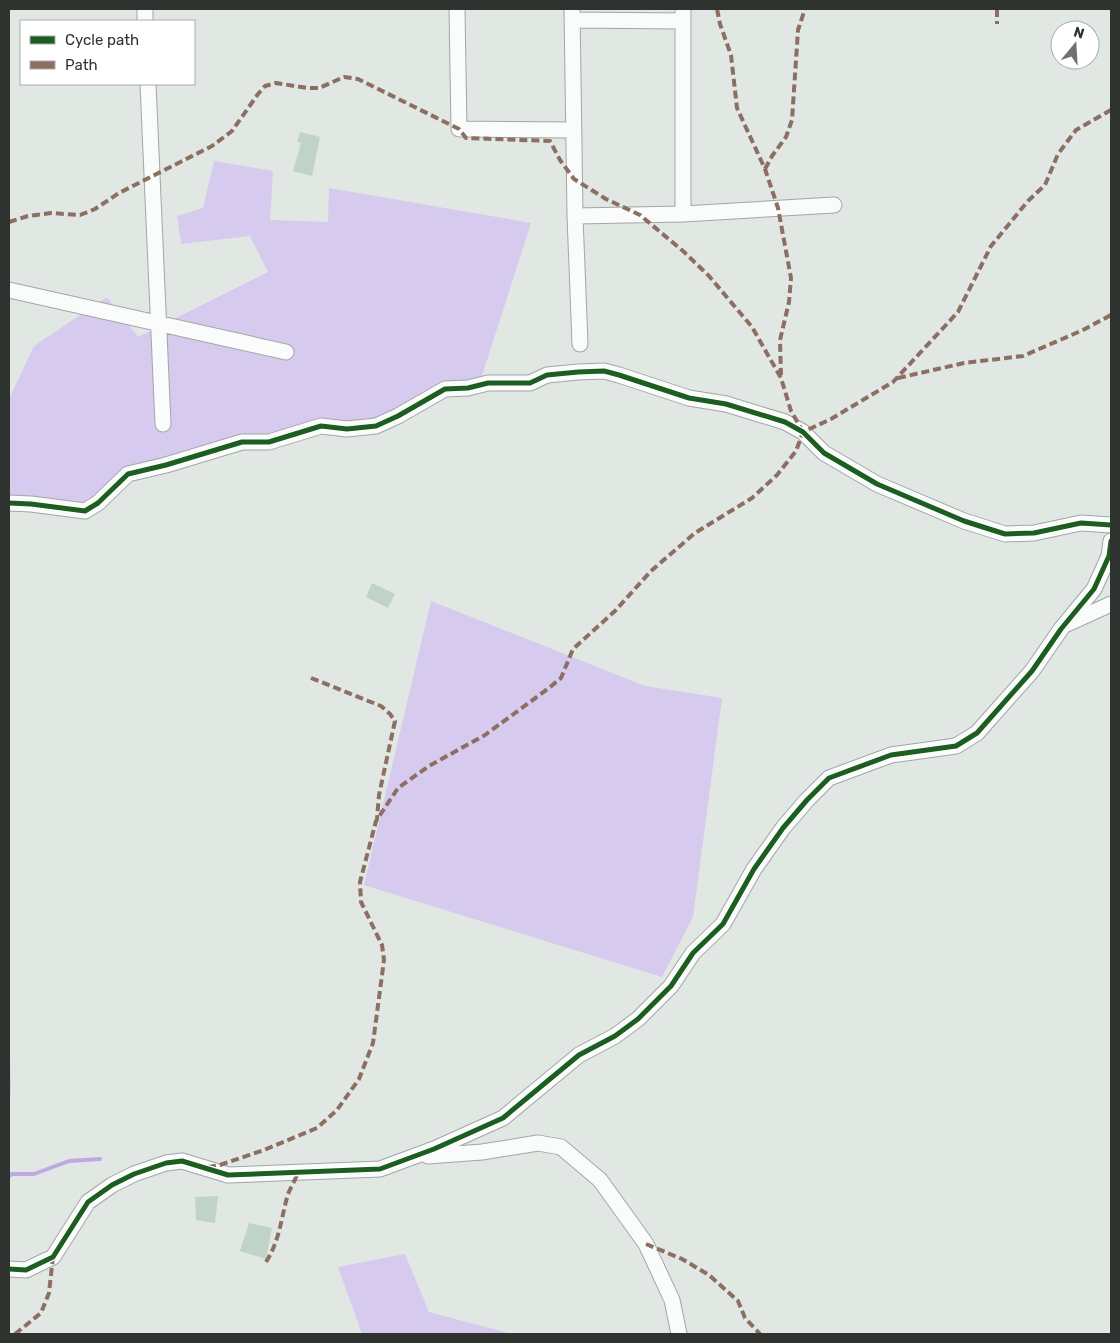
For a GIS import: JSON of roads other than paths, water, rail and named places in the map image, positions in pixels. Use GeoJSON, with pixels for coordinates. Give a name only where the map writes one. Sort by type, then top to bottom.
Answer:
{"type":"FeatureCollection","features":[{"type":"Feature","properties":{"kind":"street"},"geometry":{"type":"LineString","coordinates":[[457,9],[459,129],[574,130]]}},
{"type":"Feature","properties":{"kind":"street"},"geometry":{"type":"LineString","coordinates":[[580,344],[575,216],[572,14],[683,15],[683,214]]}},
{"type":"Feature","properties":{"kind":"street"},"geometry":{"type":"LineString","coordinates":[[148,85],[163,424]]}},
{"type":"Feature","properties":{"kind":"street"},"geometry":{"type":"LineString","coordinates":[[575,216],[683,214],[834,205]]}},
{"type":"Feature","properties":{"kind":"street"},"geometry":{"type":"LineString","coordinates":[[9,290],[286,352]]}},
{"type":"Feature","properties":{"kind":"street"},"geometry":{"type":"LineString","coordinates":[[9,503],[85,511],[98,503],[128,474],[166,465],[242,442],[269,442],[321,426],[348,428],[376,426],[398,416],[445,389],[468,388],[488,383],[530,383],[547,376],[604,371],[689,398],[726,404],[785,422],[803,432],[824,453],[877,484],[964,521],[1005,534],[1034,533],[1082,523],[1111,526]]}},
{"type":"Feature","properties":{"kind":"street"},"geometry":{"type":"LineString","coordinates":[[9,1269],[26,1270],[52,1257],[88,1202],[112,1185],[134,1174],[166,1164],[182,1161],[228,1175],[380,1169],[434,1149],[503,1118],[579,1055],[615,1036],[638,1019],[670,986],[693,953],[723,924],[754,869],[783,828],[807,800],[830,778],[891,755],[956,746],[977,733],[1032,671],[1064,626],[1094,589],[1109,556],[1111,541]]}},
{"type":"Feature","properties":{"kind":"street"},"geometry":{"type":"LineString","coordinates":[[1064,626],[1111,604]]}},
{"type":"Feature","properties":{"kind":"street"},"geometry":{"type":"LineString","coordinates":[[411,1158],[482,1152],[538,1142],[561,1147],[600,1180],[646,1244],[672,1300],[679,1334]]}},
{"type":"Feature","properties":{"kind":"waterway"},"geometry":{"type":"LineString","coordinates":[[9,1176],[12,1174],[34,1174],[69,1161],[100,1159]]}}]}
